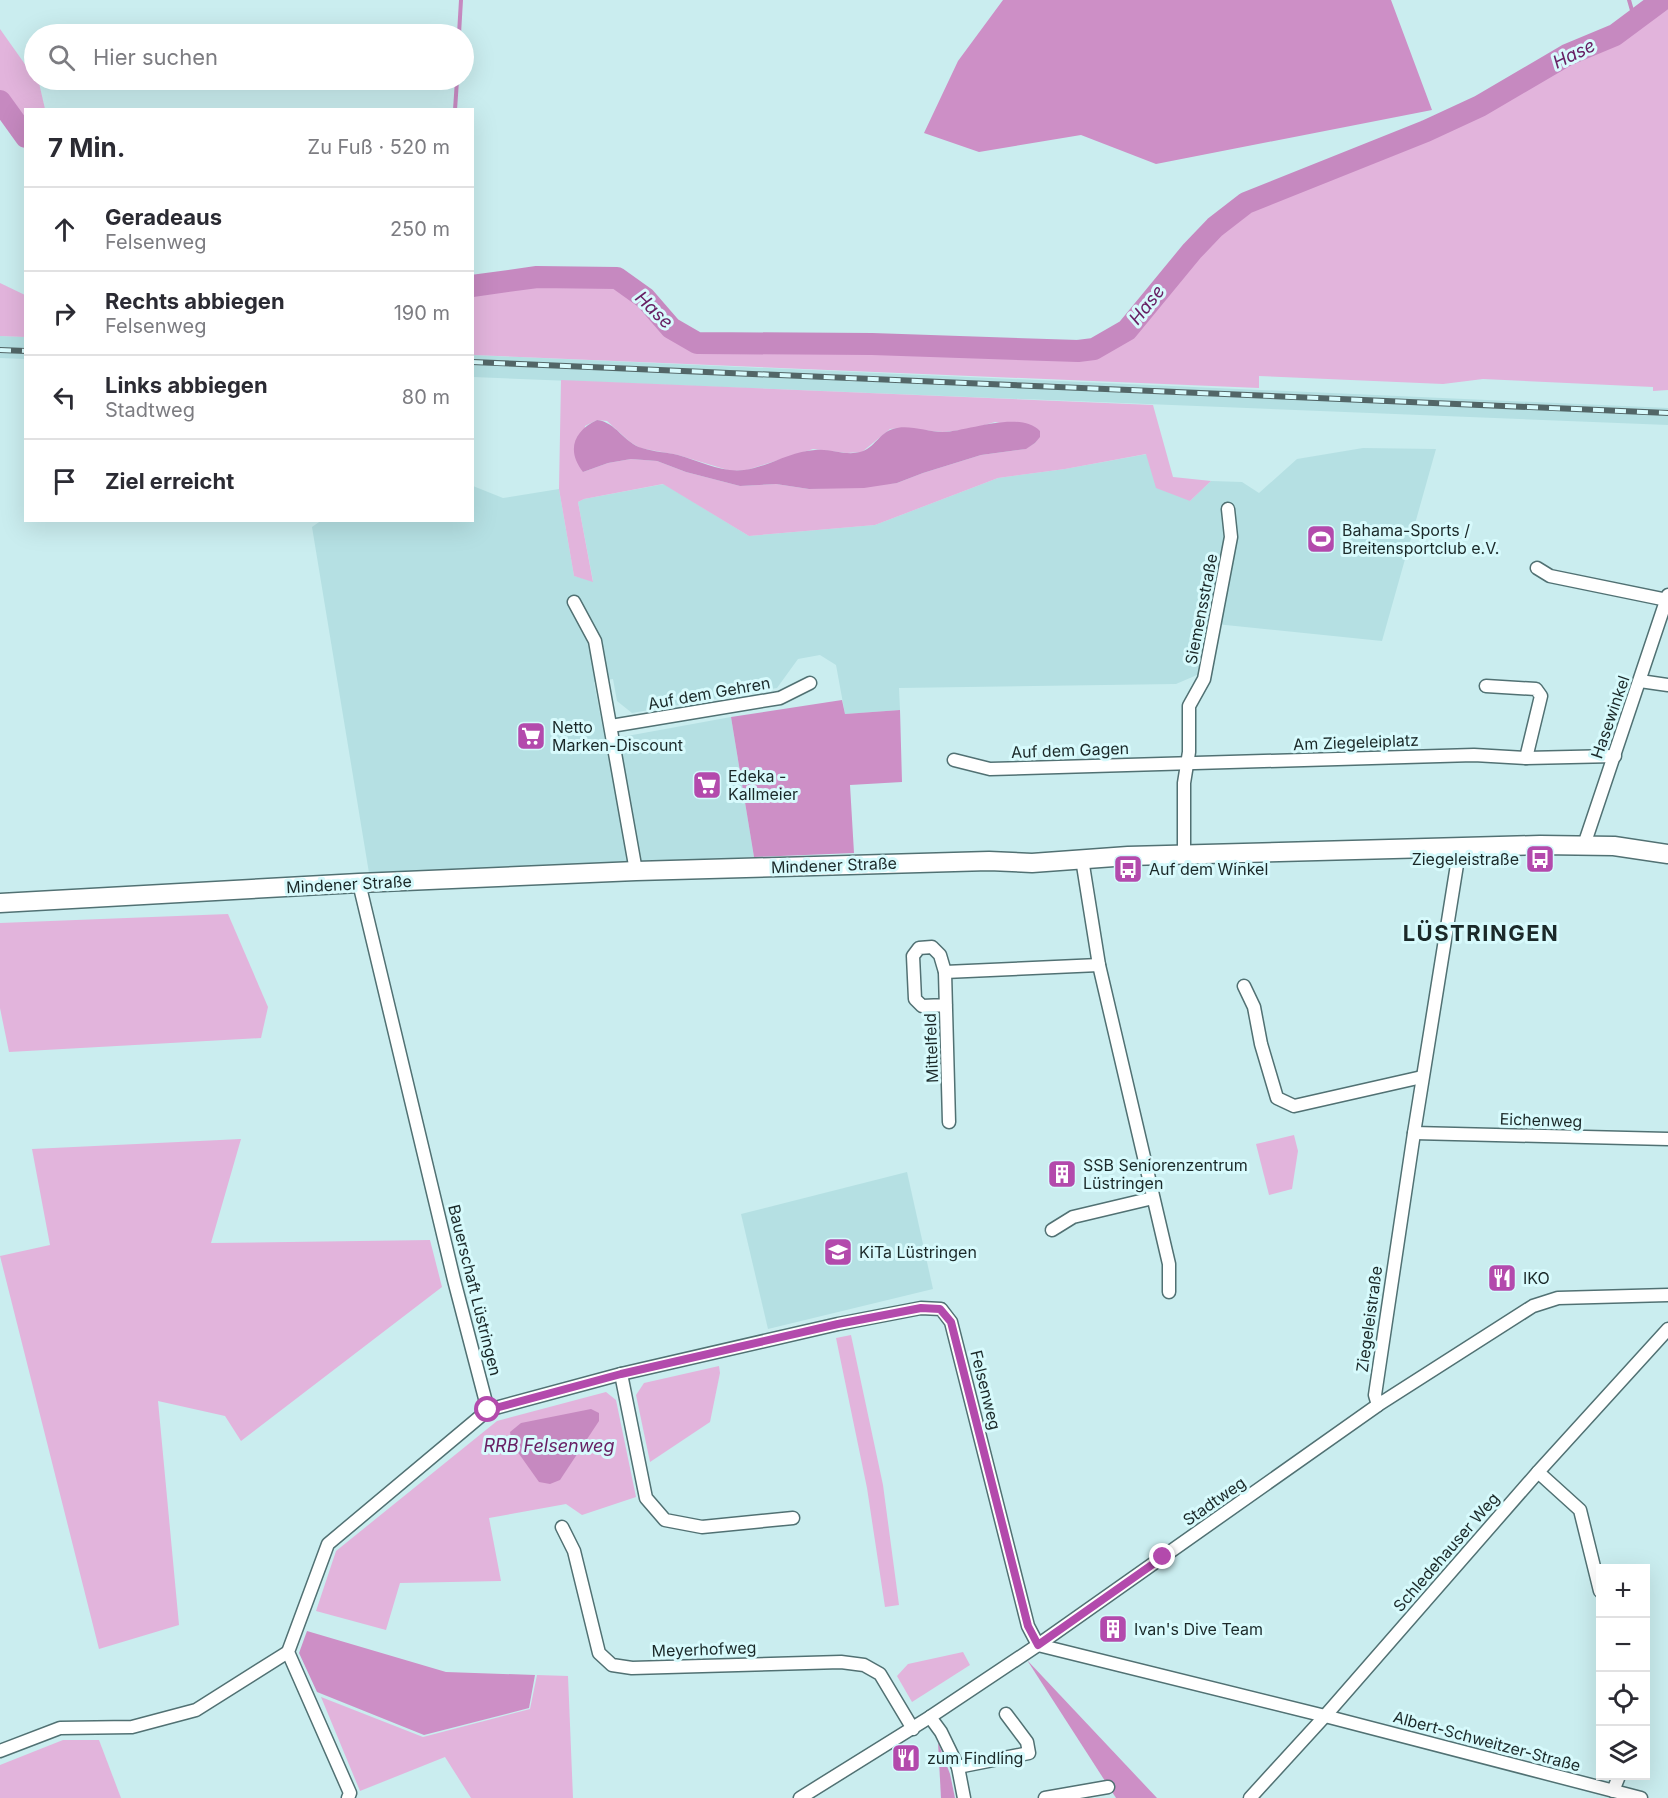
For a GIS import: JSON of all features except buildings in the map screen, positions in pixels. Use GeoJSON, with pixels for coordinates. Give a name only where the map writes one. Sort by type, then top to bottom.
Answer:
{"type":"FeatureCollection","features":[{"type":"Feature","properties":{"kind":"main road","name":"Mindener Straße"},"geometry":{"type":"LineString","coordinates":[[0,903],[359,883],[636,871],[989,861],[1032,863],[1082,859],[1460,846],[1584,844],[1668,854]]}},
{"type":"Feature","properties":{"kind":"street","name":"Siemensstraße"},"geometry":{"type":"LineString","coordinates":[[1184,855],[1184,783],[1189,752],[1189,706],[1204,679],[1231,537],[1228,509]]}},
{"type":"Feature","properties":{"kind":"street","name":"Hasewinkel"},"geometry":{"type":"LineString","coordinates":[[1537,568],[1550,576],[1667,597],[1584,844]]}},
{"type":"Feature","properties":{"kind":"street"},"geometry":{"type":"LineString","coordinates":[[574,602],[595,641],[636,871]]}},
{"type":"Feature","properties":{"kind":"street"},"geometry":{"type":"LineString","coordinates":[[1640,681],[1668,685]]}},
{"type":"Feature","properties":{"kind":"street","name":"Auf dem Gehren"},"geometry":{"type":"LineString","coordinates":[[611,726],[780,698],[810,683]]}},
{"type":"Feature","properties":{"kind":"street"},"geometry":{"type":"LineString","coordinates":[[1486,686],[1536,689],[1541,696],[1526,758]]}},
{"type":"Feature","properties":{"kind":"street","name":"Am Ziegeleiplatz"},"geometry":{"type":"LineString","coordinates":[[1187,764],[1474,755],[1526,758],[1615,756]]}},
{"type":"Feature","properties":{"kind":"street","name":"Auf dem Gagen"},"geometry":{"type":"LineString","coordinates":[[954,760],[990,769],[1187,764]]}},
{"type":"Feature","properties":{"kind":"street","name":"Ziegeleistraße"},"geometry":{"type":"LineString","coordinates":[[1378,1405],[1375,1395],[1413,1133],[1460,846]]}},
{"type":"Feature","properties":{"kind":"street"},"geometry":{"type":"LineString","coordinates":[[1082,859],[1099,965],[1168,1264],[1169,1292]]}},
{"type":"Feature","properties":{"kind":"street","name":"Bauerschaft Lüstringen"},"geometry":{"type":"LineString","coordinates":[[359,883],[454,1280],[488,1410]]}},
{"type":"Feature","properties":{"kind":"street"},"geometry":{"type":"LineString","coordinates":[[946,1005],[922,1006],[915,999],[913,956],[919,948],[932,947],[940,955],[945,972],[1099,965]]}},
{"type":"Feature","properties":{"kind":"street","name":"Mittelfeld"},"geometry":{"type":"LineString","coordinates":[[945,972],[949,1122]]}},
{"type":"Feature","properties":{"kind":"street"},"geometry":{"type":"LineString","coordinates":[[1244,986],[1254,1007],[1261,1044],[1276,1098],[1294,1106],[1422,1077]]}},
{"type":"Feature","properties":{"kind":"street","name":"Eichenweg"},"geometry":{"type":"LineString","coordinates":[[1413,1133],[1668,1139]]}},
{"type":"Feature","properties":{"kind":"street"},"geometry":{"type":"LineString","coordinates":[[1052,1230],[1073,1217],[1154,1198]]}},
{"type":"Feature","properties":{"kind":"street","name":"Stadtweg"},"geometry":{"type":"LineString","coordinates":[[800,1798],[913,1729],[1038,1645],[1378,1405],[1533,1306],[1558,1298],[1668,1295]]}},
{"type":"Feature","properties":{"kind":"street","name":"Felsenweg"},"geometry":{"type":"LineString","coordinates":[[488,1410],[621,1374],[838,1324],[921,1308],[940,1309],[951,1322],[1028,1626],[1038,1645]]}},
{"type":"Feature","properties":{"kind":"street","name":"Schledehauser Weg"},"geometry":{"type":"LineString","coordinates":[[1250,1798],[1325,1716],[1538,1472],[1668,1329]]}},
{"type":"Feature","properties":{"kind":"street"},"geometry":{"type":"LineString","coordinates":[[621,1374],[646,1498],[665,1520],[702,1527],[793,1518]]}},
{"type":"Feature","properties":{"kind":"street"},"geometry":{"type":"LineString","coordinates":[[0,1750],[60,1728],[132,1727],[196,1710],[288,1653],[328,1544],[488,1410]]}},
{"type":"Feature","properties":{"kind":"street"},"geometry":{"type":"LineString","coordinates":[[1538,1472],[1580,1510],[1596,1575]]}},
{"type":"Feature","properties":{"kind":"street","name":"Meyerhofweg"},"geometry":{"type":"LineString","coordinates":[[562,1527],[574,1551],[599,1653],[612,1665],[632,1668],[841,1662],[864,1665],[880,1674],[913,1729]]}},
{"type":"Feature","properties":{"kind":"street"},"geometry":{"type":"LineString","coordinates":[[1038,1645],[1325,1716]]}},
{"type":"Feature","properties":{"kind":"street"},"geometry":{"type":"LineString","coordinates":[[288,1653],[350,1793],[348,1798]]}},
{"type":"Feature","properties":{"kind":"street"},"geometry":{"type":"LineString","coordinates":[[958,1767],[1029,1753],[1027,1742],[1006,1714]]}},
{"type":"Feature","properties":{"kind":"street","name":"Albert-Schweitzer-Straße"},"geometry":{"type":"LineString","coordinates":[[1325,1716],[1641,1798]]}},
{"type":"Feature","properties":{"kind":"street"},"geometry":{"type":"LineString","coordinates":[[930,1717],[941,1732],[958,1767],[964,1798]]}},
{"type":"Feature","properties":{"kind":"street"},"geometry":{"type":"LineString","coordinates":[[1613,1791],[1617,1780]]}},
{"type":"Feature","properties":{"kind":"street"},"geometry":{"type":"LineString","coordinates":[[1045,1798],[1108,1786]]}},
{"type":"Feature","properties":{"kind":"shaded area"},"geometry":{"type":"Polygon","coordinates":[[[1003,0],[1391,0],[1432,110],[1156,164],[1081,135],[979,152],[924,133],[958,61],[1003,0]]]}},
{"type":"Feature","properties":{"kind":"shaded area"},"geometry":{"type":"Polygon","coordinates":[[[1662,0],[1668,0],[1668,390],[1653,391],[1653,387],[1483,379],[1443,384],[1259,376],[1259,388],[474,355],[474,286],[537,277],[617,278],[645,298],[671,328],[698,343],[872,344],[1078,351],[1094,349],[1127,329],[1192,251],[1215,227],[1241,206],[1272,191],[1426,131],[1480,106],[1567,55],[1615,35],[1662,0]]]}},
{"type":"Feature","properties":{"kind":"shaded area"},"geometry":{"type":"Polygon","coordinates":[[[0,29],[24,63],[24,90],[41,90],[45,108],[24,108],[24,136],[0,101],[0,29]]]}},
{"type":"Feature","properties":{"kind":"shaded area"},"geometry":{"type":"Polygon","coordinates":[[[0,283],[24,295],[24,337],[0,336],[0,283]]]}},
{"type":"Feature","properties":{"kind":"shaded area"},"geometry":{"type":"Polygon","coordinates":[[[0,336],[24,337],[24,359],[0,358],[0,336]]]}},
{"type":"Feature","properties":{"kind":"shaded area"},"geometry":{"type":"Polygon","coordinates":[[[474,355],[1668,408],[1668,425],[474,377],[474,355]]]}},
{"type":"Feature","properties":{"kind":"shaded area"},"geometry":{"type":"Polygon","coordinates":[[[561,380],[1153,405],[1173,477],[1211,481],[1190,501],[1156,488],[1146,454],[1065,469],[998,478],[875,525],[749,536],[663,484],[578,502],[593,582],[574,576],[559,489],[561,380]],[[597,420],[585,426],[583,472],[608,463],[631,459],[657,461],[686,472],[740,486],[776,484],[809,489],[897,483],[981,455],[1025,449],[1035,443],[1040,436],[1040,431],[995,422],[971,429],[943,432],[890,429],[862,452],[847,453],[813,449],[747,470],[731,471],[678,455],[640,448],[607,421],[597,420]]]}},
{"type":"Feature","properties":{"kind":"shaded area"},"geometry":{"type":"Polygon","coordinates":[[[1363,448],[1436,449],[1382,641],[1206,623],[1197,675],[1176,684],[899,688],[900,710],[845,714],[836,665],[820,655],[798,659],[777,688],[632,713],[617,701],[613,679],[594,682],[605,740],[731,717],[754,857],[369,873],[312,527],[319,522],[474,522],[474,486],[503,498],[559,489],[574,576],[593,581],[578,502],[664,484],[749,536],[875,525],[998,478],[1147,454],[1190,501],[1211,481],[1242,482],[1259,493],[1297,459],[1363,448]]]}},
{"type":"Feature","properties":{"kind":"shaded area"},"geometry":{"type":"Polygon","coordinates":[[[842,700],[845,714],[900,710],[902,782],[850,785],[854,853],[754,857],[731,717],[842,700]]]}},
{"type":"Feature","properties":{"kind":"shaded area"},"geometry":{"type":"Polygon","coordinates":[[[228,914],[268,1007],[261,1038],[9,1052],[0,1008],[0,923],[228,914]]]}},
{"type":"Feature","properties":{"kind":"shaded area"},"geometry":{"type":"Polygon","coordinates":[[[1294,1135],[1298,1151],[1292,1189],[1269,1195],[1256,1144],[1294,1135]]]}},
{"type":"Feature","properties":{"kind":"shaded area"},"geometry":{"type":"Polygon","coordinates":[[[241,1139],[211,1243],[430,1240],[442,1287],[241,1441],[225,1416],[158,1401],[179,1625],[99,1649],[0,1256],[50,1245],[32,1149],[241,1139]]]}},
{"type":"Feature","properties":{"kind":"shaded area","name":"KiTa Lüstringen"},"geometry":{"type":"Polygon","coordinates":[[[907,1172],[933,1289],[768,1329],[741,1214],[907,1172]]]}},
{"type":"Feature","properties":{"kind":"shaded area"},"geometry":{"type":"Polygon","coordinates":[[[851,1335],[883,1485],[899,1605],[885,1607],[867,1488],[836,1338],[851,1335]]]}},
{"type":"Feature","properties":{"kind":"shaded area"},"geometry":{"type":"Polygon","coordinates":[[[719,1366],[720,1373],[710,1422],[650,1462],[636,1395],[644,1383],[719,1366]]]}},
{"type":"Feature","properties":{"kind":"shaded area"},"geometry":{"type":"Polygon","coordinates":[[[606,1392],[616,1400],[636,1497],[582,1515],[566,1504],[489,1518],[501,1581],[400,1583],[386,1630],[316,1611],[336,1551],[497,1421],[606,1392]]]}},
{"type":"Feature","properties":{"kind":"shaded area"},"geometry":{"type":"Polygon","coordinates":[[[307,1631],[446,1672],[535,1675],[529,1708],[424,1735],[317,1692],[299,1653],[307,1631]]]}},
{"type":"Feature","properties":{"kind":"shaded area"},"geometry":{"type":"Polygon","coordinates":[[[963,1652],[970,1665],[912,1702],[897,1676],[908,1664],[963,1652]]]}},
{"type":"Feature","properties":{"kind":"shaded area"},"geometry":{"type":"Polygon","coordinates":[[[1027,1660],[1157,1798],[1116,1798],[1027,1660]]]}},
{"type":"Feature","properties":{"kind":"shaded area"},"geometry":{"type":"Polygon","coordinates":[[[537,1675],[568,1676],[573,1798],[471,1798],[445,1757],[360,1791],[321,1697],[423,1737],[530,1709],[537,1675]]]}},
{"type":"Feature","properties":{"kind":"shaded area"},"geometry":{"type":"Polygon","coordinates":[[[63,1740],[99,1740],[121,1798],[0,1798],[0,1765],[63,1740]]]}},
{"type":"Feature","properties":{"kind":"shaded area"},"geometry":{"type":"Polygon","coordinates":[[[938,1742],[950,1774],[955,1798],[941,1798],[938,1742]]]}},
{"type":"Feature","properties":{"kind":"water"},"geometry":{"type":"Polygon","coordinates":[[[597,420],[610,425],[630,442],[642,448],[678,455],[728,470],[744,470],[762,466],[806,451],[860,452],[869,448],[884,433],[899,428],[943,432],[993,423],[1020,422],[1040,431],[1040,437],[1026,449],[981,455],[897,483],[864,488],[809,489],[776,484],[740,486],[686,472],[657,461],[631,459],[608,463],[583,472],[575,456],[575,442],[578,435],[589,424],[597,420]]]}},
{"type":"Feature","properties":{"kind":"water","name":"RRB Felsenweg"},"geometry":{"type":"Polygon","coordinates":[[[591,1409],[599,1413],[599,1421],[560,1480],[550,1484],[539,1482],[512,1444],[510,1432],[521,1423],[591,1409]]]}},
{"type":"Feature","properties":{"kind":"waterway"},"geometry":{"type":"LineString","coordinates":[[460,24],[461,0]]}},
{"type":"Feature","properties":{"kind":"waterway"},"geometry":{"type":"LineString","coordinates":[[1629,0],[1635,21]]}},
{"type":"Feature","properties":{"kind":"waterway","name":"Hase"},"geometry":{"type":"LineString","coordinates":[[474,286],[537,277],[617,278],[645,298],[671,328],[697,343],[872,344],[1078,351],[1094,349],[1127,330],[1192,251],[1215,227],[1246,203],[1426,131],[1480,106],[1567,55],[1615,35],[1662,0]]}},
{"type":"Feature","properties":{"kind":"waterway"},"geometry":{"type":"LineString","coordinates":[[455,108],[456,90]]}},
{"type":"Feature","properties":{"kind":"waterway","name":"Hase"},"geometry":{"type":"LineString","coordinates":[[0,101],[24,134]]}},
{"type":"Feature","properties":{"kind":"waterway","name":"Hase"},"geometry":{"type":"LineString","coordinates":[[474,282],[477,285]]}},
{"type":"Feature","properties":{"kind":"railway"},"geometry":{"type":"LineString","coordinates":[[0,350],[24,351]]}},
{"type":"Feature","properties":{"kind":"railway"},"geometry":{"type":"LineString","coordinates":[[474,362],[1668,413]]}},
{"type":"Feature","properties":{"kind":"place","name":"Bahama-Sports / Breitensportclub e.V."},"geometry":{"type":"Point","coordinates":[1321,539]}},
{"type":"Feature","properties":{"kind":"place","name":"Netto Marken-Discount"},"geometry":{"type":"Point","coordinates":[531,736]}},
{"type":"Feature","properties":{"kind":"place","name":"Edeka - Kallmeier"},"geometry":{"type":"Point","coordinates":[707,785]}},
{"type":"Feature","properties":{"kind":"place","name":"Ziegeleistraße"},"geometry":{"type":"Point","coordinates":[1540,859]}},
{"type":"Feature","properties":{"kind":"place","name":"Auf dem Winkel"},"geometry":{"type":"Point","coordinates":[1128,869]}},
{"type":"Feature","properties":{"kind":"place","name":"SSB Seniorenzentrum Lüstringen"},"geometry":{"type":"Point","coordinates":[1062,1174]}},
{"type":"Feature","properties":{"kind":"place","name":"KiTa Lüstringen"},"geometry":{"type":"Point","coordinates":[838,1252]}},
{"type":"Feature","properties":{"kind":"place","name":"IKO"},"geometry":{"type":"Point","coordinates":[1502,1278]}},
{"type":"Feature","properties":{"kind":"place","name":"Ivan's Dive Team"},"geometry":{"type":"Point","coordinates":[1113,1629]}},
{"type":"Feature","properties":{"kind":"place","name":"zum Findling"},"geometry":{"type":"Point","coordinates":[906,1758]}},
{"type":"Feature","properties":{"kind":"district","name":"LÜSTRINGEN"},"geometry":{"type":"Point","coordinates":[1481,933]}},
{"type":"Feature","properties":{"kind":"route"},"geometry":{"type":"LineString","coordinates":[[488,1410],[621,1374],[838,1324],[921,1308],[940,1309],[951,1322],[1028,1626],[1038,1645],[1163,1557]]}}]}
